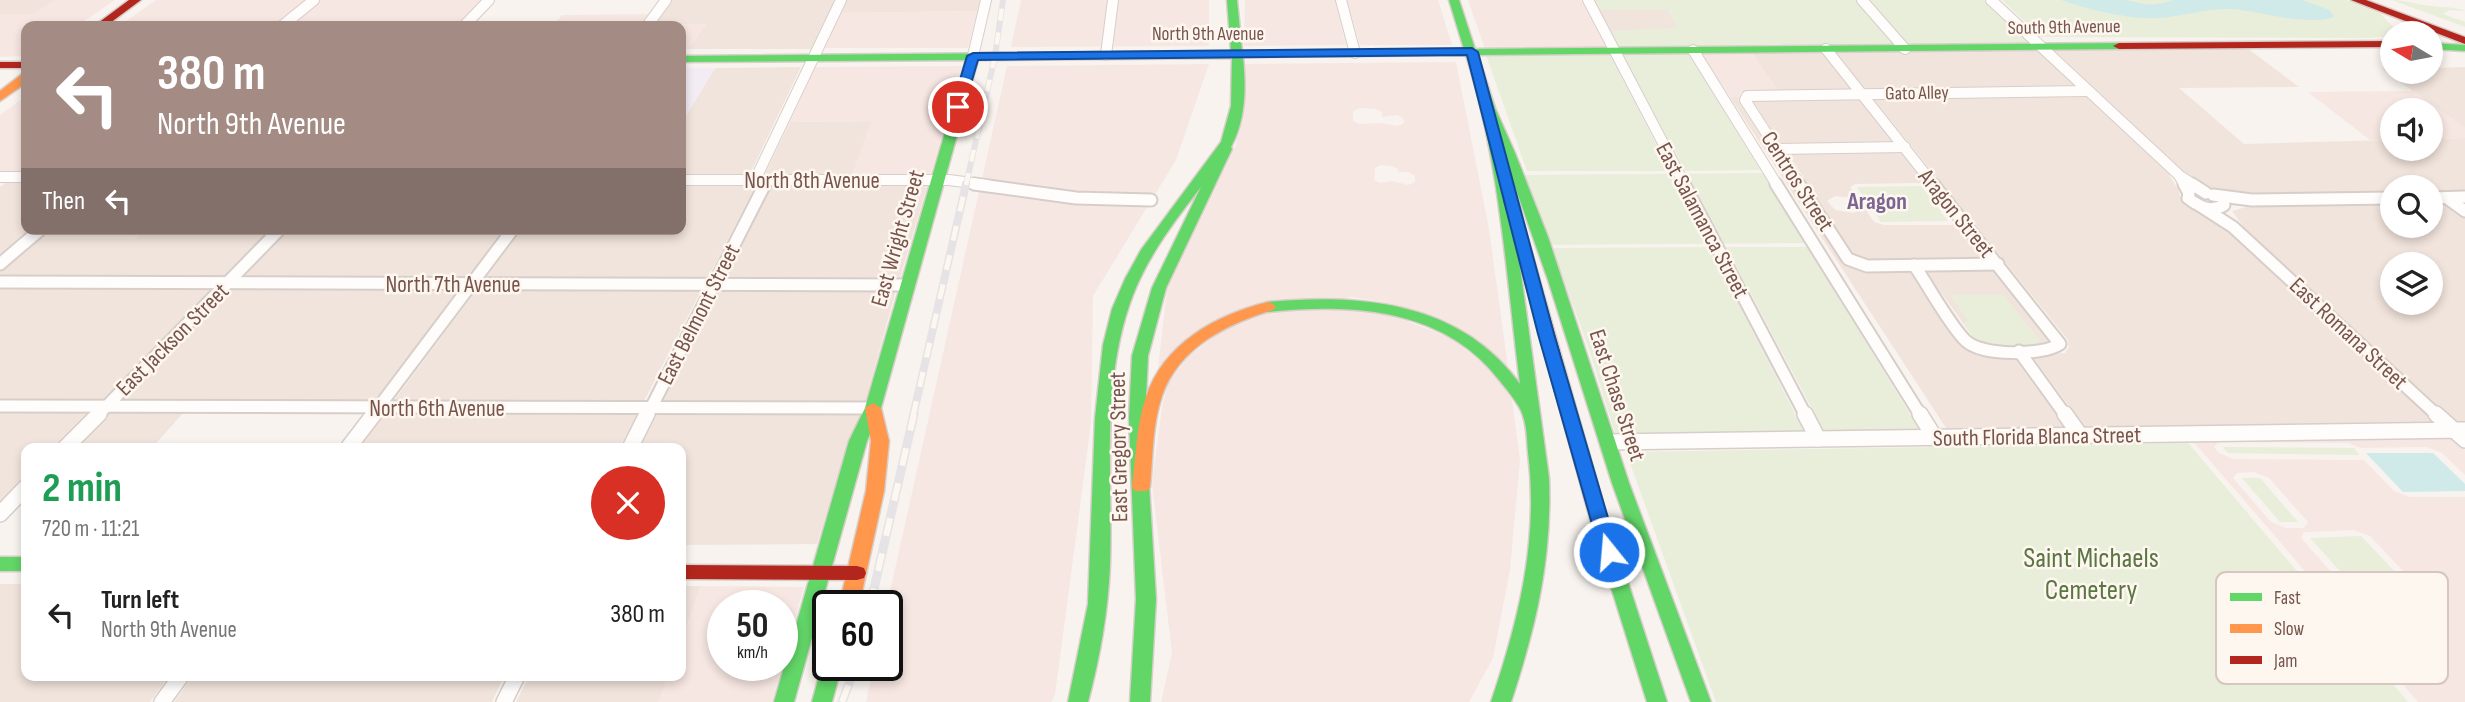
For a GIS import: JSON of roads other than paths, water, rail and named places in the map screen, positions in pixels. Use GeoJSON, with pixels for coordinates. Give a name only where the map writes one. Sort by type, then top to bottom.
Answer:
{"type":"FeatureCollection","features":[{"type":"Feature","properties":{"kind":"main road"},"geometry":{"type":"LineString","coordinates":[[106,21],[136,0]]}},
{"type":"Feature","properties":{"kind":"main road","name":"East Gregory Street"},"geometry":{"type":"LineString","coordinates":[[1140,702],[1146,599],[1137,394],[1143,337],[1159,288],[1226,147],[1238,100],[1232,0]]}},
{"type":"Feature","properties":{"kind":"main road","name":"East Chase Street"},"geometry":{"type":"LineString","coordinates":[[1454,0],[1488,105],[1498,157],[1622,597],[1657,702]]}},
{"type":"Feature","properties":{"kind":"main road"},"geometry":{"type":"LineString","coordinates":[[2356,0],[2384,6],[2452,33]]}},
{"type":"Feature","properties":{"kind":"main road"},"geometry":{"type":"LineString","coordinates":[[2384,6],[2398,21]]}},
{"type":"Feature","properties":{"kind":"main road","name":"South 9th Avenue"},"geometry":{"type":"LineString","coordinates":[[1736,50],[2380,43]]}},
{"type":"Feature","properties":{"kind":"main road"},"geometry":{"type":"LineString","coordinates":[[2443,47],[2465,48]]}},
{"type":"Feature","properties":{"kind":"main road","name":"North 9th Avenue"},"geometry":{"type":"LineString","coordinates":[[686,59],[1736,50]]}},
{"type":"Feature","properties":{"kind":"main road","name":"East Wright Street"},"geometry":{"type":"LineString","coordinates":[[784,702],[858,441],[873,408],[973,56]]}},
{"type":"Feature","properties":{"kind":"main road"},"geometry":{"type":"LineString","coordinates":[[0,65],[21,65]]}},
{"type":"Feature","properties":{"kind":"main road"},"geometry":{"type":"LineString","coordinates":[[0,97],[21,82]]}},
{"type":"Feature","properties":{"kind":"main road","name":"East Chase Street"},"geometry":{"type":"LineString","coordinates":[[1488,105],[1520,175],[1580,349],[1608,442],[1701,702]]}},
{"type":"Feature","properties":{"kind":"main road"},"geometry":{"type":"LineString","coordinates":[[1078,702],[1093,653],[1100,601],[1103,415],[1106,366],[1116,324],[1130,285],[1150,248],[1226,147]]}},
{"type":"Feature","properties":{"kind":"main road"},"geometry":{"type":"LineString","coordinates":[[1498,157],[1540,478],[1540,549],[1526,629],[1501,702]]}},
{"type":"Feature","properties":{"kind":"main road"},"geometry":{"type":"LineString","coordinates":[[1141,486],[1155,394],[1171,363],[1212,329],[1239,316],[1285,304],[1332,301],[1366,303],[1411,314],[1443,327],[1486,355],[1512,385],[1530,412]]}},
{"type":"Feature","properties":{"kind":"main road","name":"East Wright Street"},"geometry":{"type":"LineString","coordinates":[[853,590],[875,491],[880,442],[873,408]]}},
{"type":"Feature","properties":{"kind":"main road"},"geometry":{"type":"LineString","coordinates":[[0,564],[21,564]]}},
{"type":"Feature","properties":{"kind":"main road"},"geometry":{"type":"LineString","coordinates":[[686,572],[857,573]]}},
{"type":"Feature","properties":{"kind":"main road"},"geometry":{"type":"LineString","coordinates":[[822,702],[828,681]]}},
{"type":"Feature","properties":{"kind":"street"},"geometry":{"type":"LineString","coordinates":[[288,21],[314,0]]}},
{"type":"Feature","properties":{"kind":"street"},"geometry":{"type":"LineString","coordinates":[[469,21],[489,0]]}},
{"type":"Feature","properties":{"kind":"street"},"geometry":{"type":"LineString","coordinates":[[651,21],[666,0]]}},
{"type":"Feature","properties":{"kind":"street","name":"East Belmont Street"},"geometry":{"type":"LineString","coordinates":[[632,443],[713,285],[841,0]]}},
{"type":"Feature","properties":{"kind":"street","name":"East Wright Street"},"geometry":{"type":"LineString","coordinates":[[973,56],[986,0]]}},
{"type":"Feature","properties":{"kind":"street"},"geometry":{"type":"LineString","coordinates":[[1106,55],[1113,0]]}},
{"type":"Feature","properties":{"kind":"street"},"geometry":{"type":"LineString","coordinates":[[1341,0],[1355,53]]}},
{"type":"Feature","properties":{"kind":"street","name":"East Salamanca Street"},"geometry":{"type":"LineString","coordinates":[[1588,0],[1818,439]]}},
{"type":"Feature","properties":{"kind":"street"},"geometry":{"type":"LineString","coordinates":[[1862,0],[1905,48]]}},
{"type":"Feature","properties":{"kind":"street"},"geometry":{"type":"LineString","coordinates":[[1991,0],[2180,176],[2209,194]]}},
{"type":"Feature","properties":{"kind":"street","name":"Aragon Street"},"geometry":{"type":"LineString","coordinates":[[1826,49],[2059,340],[2057,348],[2050,351],[2019,351]]}},
{"type":"Feature","properties":{"kind":"street"},"geometry":{"type":"LineString","coordinates":[[1693,50],[1935,438]]}},
{"type":"Feature","properties":{"kind":"street","name":"Gato Alley"},"geometry":{"type":"LineString","coordinates":[[1747,96],[2088,91]]}},
{"type":"Feature","properties":{"kind":"street","name":"Centros Street"},"geometry":{"type":"LineString","coordinates":[[1747,96],[1745,100],[1848,258],[1867,266],[1913,265]]}},
{"type":"Feature","properties":{"kind":"street"},"geometry":{"type":"LineString","coordinates":[[1777,149],[1905,147]]}},
{"type":"Feature","properties":{"kind":"street"},"geometry":{"type":"LineString","coordinates":[[2180,176],[2189,193],[2252,200],[2380,198]]}},
{"type":"Feature","properties":{"kind":"street"},"geometry":{"type":"LineString","coordinates":[[0,177],[21,177]]}},
{"type":"Feature","properties":{"kind":"street","name":"North 8th Avenue"},"geometry":{"type":"LineString","coordinates":[[686,180],[937,180],[987,184],[1076,198],[1151,200]]}},
{"type":"Feature","properties":{"kind":"street","name":"East Romana Street"},"geometry":{"type":"LineString","coordinates":[[2189,193],[2189,200],[2234,226],[2462,433]]}},
{"type":"Feature","properties":{"kind":"street","name":"East Romana Street"},"geometry":{"type":"LineString","coordinates":[[2209,194],[2223,207],[2234,226]]}},
{"type":"Feature","properties":{"kind":"street"},"geometry":{"type":"LineString","coordinates":[[2443,198],[2465,197]]}},
{"type":"Feature","properties":{"kind":"street"},"geometry":{"type":"LineString","coordinates":[[2447,198],[2465,211]]}},
{"type":"Feature","properties":{"kind":"street"},"geometry":{"type":"LineString","coordinates":[[2202,207],[2223,207],[2252,200]]}},
{"type":"Feature","properties":{"kind":"street"},"geometry":{"type":"LineString","coordinates":[[0,264],[34,235]]}},
{"type":"Feature","properties":{"kind":"street","name":"East Jackson Street"},"geometry":{"type":"LineString","coordinates":[[70,443],[273,235]]}},
{"type":"Feature","properties":{"kind":"street"},"geometry":{"type":"LineString","coordinates":[[352,443],[509,235]]}},
{"type":"Feature","properties":{"kind":"street"},"geometry":{"type":"LineString","coordinates":[[1913,265],[1998,264]]}},
{"type":"Feature","properties":{"kind":"street"},"geometry":{"type":"LineString","coordinates":[[1913,265],[1968,342],[1988,351],[2019,351],[2080,435]]}},
{"type":"Feature","properties":{"kind":"street","name":"North 7th Avenue"},"geometry":{"type":"LineString","coordinates":[[0,282],[906,285]]}},
{"type":"Feature","properties":{"kind":"street","name":"North 6th Avenue"},"geometry":{"type":"LineString","coordinates":[[0,406],[873,408]]}},
{"type":"Feature","properties":{"kind":"street","name":"South Florida Blanca Street"},"geometry":{"type":"LineString","coordinates":[[1608,442],[2462,433]]}},
{"type":"Feature","properties":{"kind":"street"},"geometry":{"type":"LineString","coordinates":[[0,514],[21,492]]}},
{"type":"Feature","properties":{"kind":"street"},"geometry":{"type":"LineString","coordinates":[[162,702],[177,681]]}},
{"type":"Feature","properties":{"kind":"street"},"geometry":{"type":"LineString","coordinates":[[504,702],[514,681]]}},
{"type":"Feature","properties":{"kind":"water"},"geometry":{"type":"Polygon","coordinates":[[[2061,0],[2124,0],[2154,5],[2174,0],[2302,0],[2330,10],[2334,17],[2323,20],[2298,19],[2232,9],[2144,18],[2108,13],[2061,0]]]}},
{"type":"Feature","properties":{"kind":"water"},"geometry":{"type":"Polygon","coordinates":[[[2366,453],[2433,453],[2465,484],[2465,491],[2403,492],[2366,453]]]}},
{"type":"Feature","properties":{"kind":"railway"},"geometry":{"type":"LineString","coordinates":[[966,185],[995,56],[1003,0]]}},
{"type":"Feature","properties":{"kind":"railway"},"geometry":{"type":"LineString","coordinates":[[913,416],[966,184]]}},
{"type":"Feature","properties":{"kind":"railway"},"geometry":{"type":"LineString","coordinates":[[874,590],[914,414]]}},
{"type":"Feature","properties":{"kind":"railway"},"geometry":{"type":"LineString","coordinates":[[842,702],[850,681]]}},
{"type":"Feature","properties":{"kind":"district","name":"Aragon"},"geometry":{"type":"Point","coordinates":[1877,201]}},
{"type":"Feature","properties":{"kind":"park label","name":"Saint Michaels Cemetery"},"geometry":{"type":"Point","coordinates":[2091,573]}}]}
